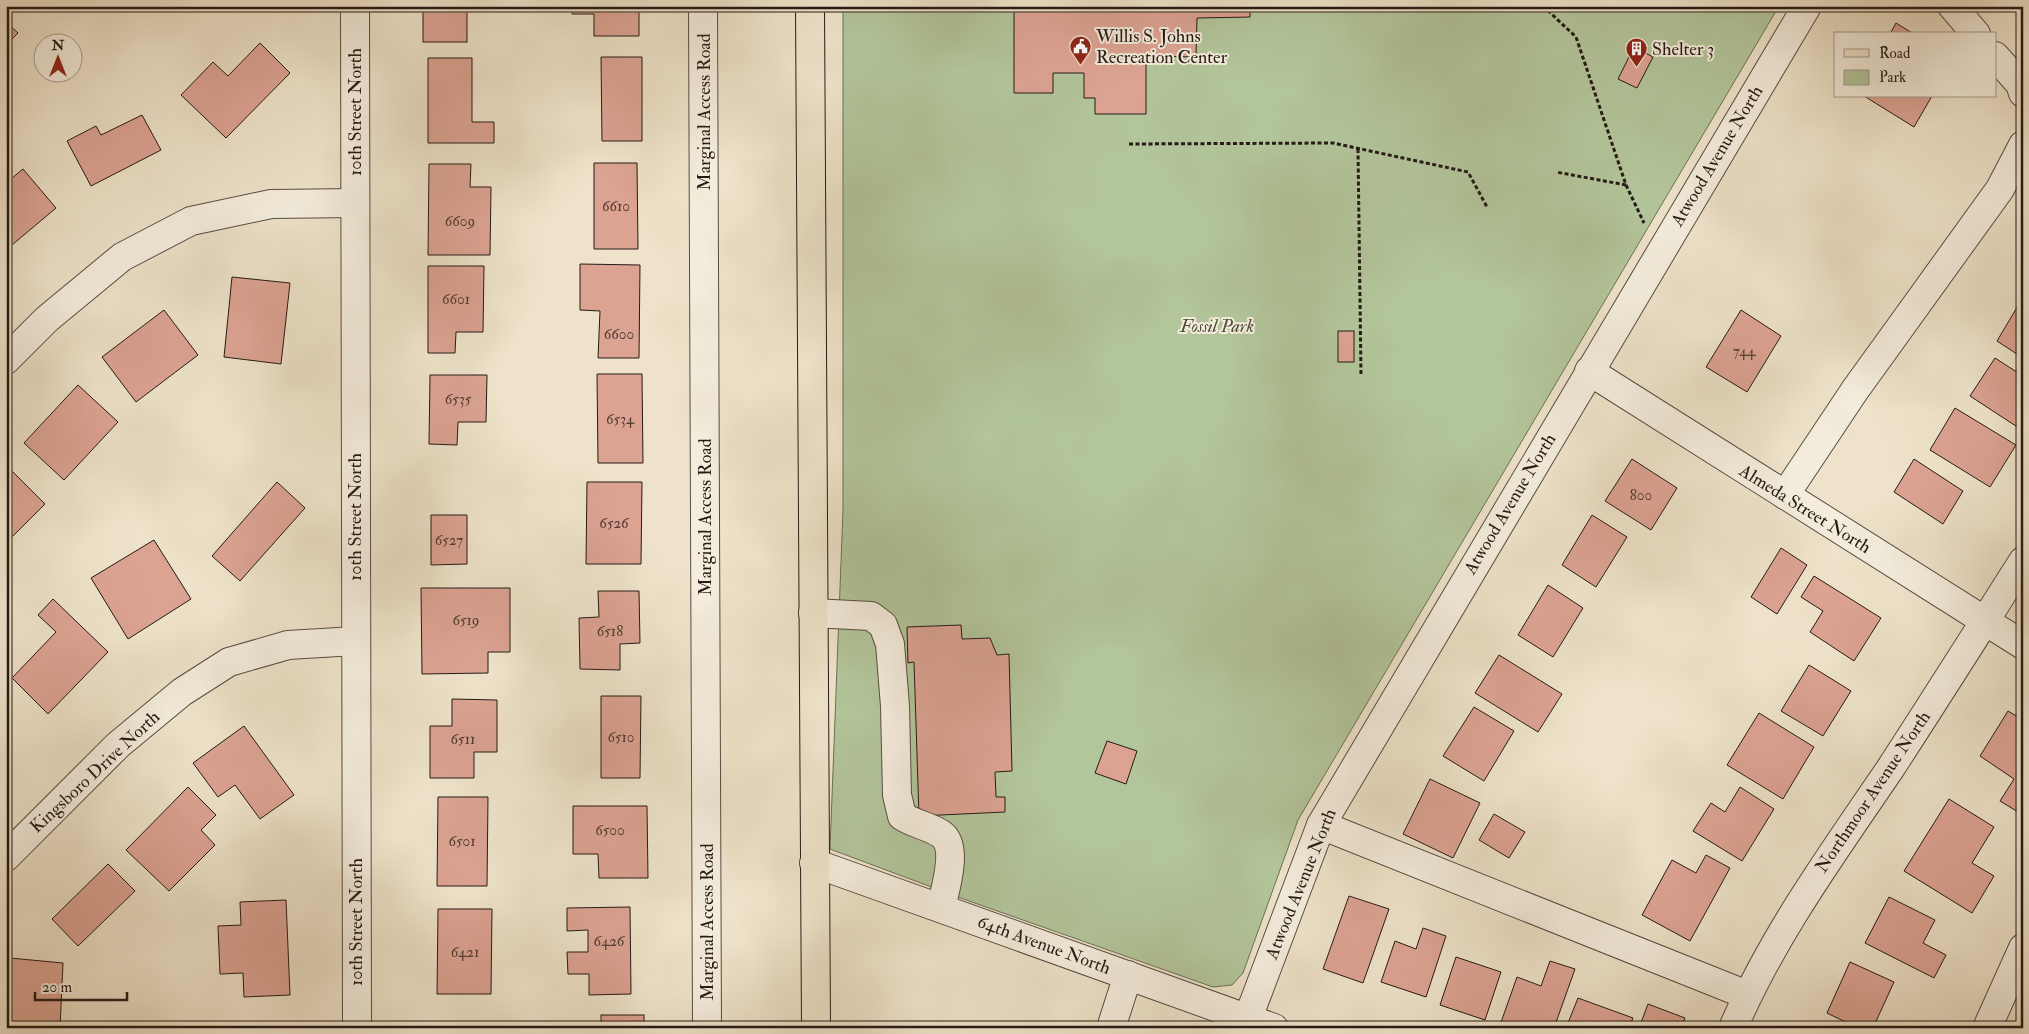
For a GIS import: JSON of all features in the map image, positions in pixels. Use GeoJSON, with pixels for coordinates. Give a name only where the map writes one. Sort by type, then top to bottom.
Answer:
{"type":"FeatureCollection","features":[{"type":"Feature","properties":{"kind":"main road"},"geometry":{"type":"LineString","coordinates":[[810,6],[816,1028]]}},
{"type":"Feature","properties":{"kind":"street","name":"10th Street North"},"geometry":{"type":"LineString","coordinates":[[355,6],[356,1028]]}},
{"type":"Feature","properties":{"kind":"street","name":"Marginal Access Road"},"geometry":{"type":"LineString","coordinates":[[703,6],[707,1028]]}},
{"type":"Feature","properties":{"kind":"street","name":"Atwood Avenue North"},"geometry":{"type":"LineString","coordinates":[[1248,1018],[1321,825],[1807,6]]}},
{"type":"Feature","properties":{"kind":"street"},"geometry":{"type":"LineString","coordinates":[[1952,6],[1974,32]]}},
{"type":"Feature","properties":{"kind":"street"},"geometry":{"type":"LineString","coordinates":[[1996,57],[2020,84],[2023,93]]}},
{"type":"Feature","properties":{"kind":"street"},"geometry":{"type":"LineString","coordinates":[[1785,495],[1855,390],[2000,189],[2023,145]]}},
{"type":"Feature","properties":{"kind":"street"},"geometry":{"type":"LineString","coordinates":[[6,360],[47,319],[122,257],[191,221],[271,204],[355,203]]}},
{"type":"Feature","properties":{"kind":"street","name":"Almeda Street North"},"geometry":{"type":"LineString","coordinates":[[1589,371],[2023,645]]}},
{"type":"Feature","properties":{"kind":"street","name":"Northmoor Avenue North"},"geometry":{"type":"LineString","coordinates":[[1733,1028],[1747,995],[1796,907],[1891,766],[2023,561]]}},
{"type":"Feature","properties":{"kind":"street"},"geometry":{"type":"LineString","coordinates":[[813,613],[871,616],[883,625],[890,644],[895,706],[897,795],[902,816],[942,834],[950,844],[950,865],[941,908]]}},
{"type":"Feature","properties":{"kind":"street","name":"Kingsboro Drive North"},"geometry":{"type":"LineString","coordinates":[[6,857],[118,745],[182,692],[229,662],[288,645],[355,641]]}},
{"type":"Feature","properties":{"kind":"street"},"geometry":{"type":"LineString","coordinates":[[1321,825],[1747,995]]}},
{"type":"Feature","properties":{"kind":"street","name":"64th Avenue North"},"geometry":{"type":"LineString","coordinates":[[814,863],[1274,1028]]}},
{"type":"Feature","properties":{"kind":"street"},"geometry":{"type":"LineString","coordinates":[[1987,1028],[2013,996],[2023,948]]}},
{"type":"Feature","properties":{"kind":"street"},"geometry":{"type":"LineString","coordinates":[[1111,1028],[1128,975]]}},
{"type":"Feature","properties":{"kind":"path"},"geometry":{"type":"LineString","coordinates":[[1543,6],[1576,37],[1626,185],[1647,229]]}},
{"type":"Feature","properties":{"kind":"path"},"geometry":{"type":"LineString","coordinates":[[1129,144],[1333,143],[1468,172],[1487,207]]}},
{"type":"Feature","properties":{"kind":"path"},"geometry":{"type":"LineString","coordinates":[[1358,149],[1361,375]]}},
{"type":"Feature","properties":{"kind":"path"},"geometry":{"type":"LineString","coordinates":[[1556,172],[1626,185]]}},
{"type":"Feature","properties":{"kind":"green space","name":"Fossil Park"},"geometry":{"type":"Polygon","coordinates":[[[843,6],[1779,6],[1298,820],[1243,973],[1232,985],[1213,987],[969,901],[830,849],[843,510],[843,6]]]}},
{"type":"Feature","properties":{"kind":"building"},"geometry":{"type":"Polygon","coordinates":[[[423,6],[467,6],[467,42],[423,42],[423,6]]]}},
{"type":"Feature","properties":{"kind":"building"},"geometry":{"type":"Polygon","coordinates":[[[572,6],[639,6],[639,36],[594,36],[594,14],[572,14],[572,6]]]}},
{"type":"Feature","properties":{"kind":"building","name":"Willis S. Johns Recreation Center"},"geometry":{"type":"Polygon","coordinates":[[[1014,6],[1250,6],[1250,17],[1197,18],[1196,57],[1146,56],[1146,114],[1095,114],[1095,98],[1084,98],[1084,73],[1053,73],[1053,93],[1014,93],[1014,6]]]}},
{"type":"Feature","properties":{"kind":"building"},"geometry":{"type":"Polygon","coordinates":[[[6,22],[18,33],[6,45],[6,22]]]}},
{"type":"Feature","properties":{"kind":"building"},"geometry":{"type":"Polygon","coordinates":[[[1896,23],[1911,32],[1891,32],[1896,23]]]}},
{"type":"Feature","properties":{"kind":"building"},"geometry":{"type":"Polygon","coordinates":[[[260,43],[290,73],[226,138],[181,95],[213,62],[228,76],[260,43]]]}},
{"type":"Feature","properties":{"kind":"building","name":"Shelter 3"},"geometry":{"type":"Polygon","coordinates":[[[1634,47],[1653,57],[1637,88],[1618,79],[1634,47]]]}},
{"type":"Feature","properties":{"kind":"building"},"geometry":{"type":"Polygon","coordinates":[[[601,57],[642,57],[642,141],[602,141],[601,57]]]}},
{"type":"Feature","properties":{"kind":"building"},"geometry":{"type":"Polygon","coordinates":[[[428,58],[472,58],[472,122],[494,122],[494,143],[428,143],[428,58]]]}},
{"type":"Feature","properties":{"kind":"building"},"geometry":{"type":"Polygon","coordinates":[[[1867,98],[1931,98],[1914,127],[1867,98]]]}},
{"type":"Feature","properties":{"kind":"building"},"geometry":{"type":"Polygon","coordinates":[[[142,115],[161,150],[91,186],[67,141],[96,126],[101,135],[142,115]]]}},
{"type":"Feature","properties":{"kind":"building"},"geometry":{"type":"Polygon","coordinates":[[[594,163],[637,163],[638,249],[594,249],[594,163]]]}},
{"type":"Feature","properties":{"kind":"building"},"geometry":{"type":"Polygon","coordinates":[[[429,164],[471,164],[470,187],[491,187],[490,255],[428,255],[429,164]]]}},
{"type":"Feature","properties":{"kind":"building"},"geometry":{"type":"Polygon","coordinates":[[[23,169],[56,208],[6,250],[6,183],[23,169]]]}},
{"type":"Feature","properties":{"kind":"building"},"geometry":{"type":"Polygon","coordinates":[[[580,264],[640,265],[639,358],[598,358],[600,311],[580,310],[580,264]]]}},
{"type":"Feature","properties":{"kind":"building"},"geometry":{"type":"Polygon","coordinates":[[[428,266],[484,266],[483,332],[456,332],[455,353],[428,353],[428,266]]]}},
{"type":"Feature","properties":{"kind":"building"},"geometry":{"type":"Polygon","coordinates":[[[232,277],[290,283],[281,364],[224,357],[232,277]]]}},
{"type":"Feature","properties":{"kind":"building"},"geometry":{"type":"Polygon","coordinates":[[[2019,304],[2023,306],[2023,358],[1997,341],[2019,304]]]}},
{"type":"Feature","properties":{"kind":"building"},"geometry":{"type":"Polygon","coordinates":[[[164,310],[198,355],[136,402],[102,357],[164,310]]]}},
{"type":"Feature","properties":{"kind":"building"},"geometry":{"type":"Polygon","coordinates":[[[1741,310],[1781,336],[1747,392],[1706,367],[1741,310]]]}},
{"type":"Feature","properties":{"kind":"building"},"geometry":{"type":"Polygon","coordinates":[[[1338,331],[1354,331],[1354,362],[1338,362],[1338,331]]]}},
{"type":"Feature","properties":{"kind":"building"},"geometry":{"type":"Polygon","coordinates":[[[1995,358],[2023,376],[2022,430],[1970,396],[1995,358]]]}},
{"type":"Feature","properties":{"kind":"building"},"geometry":{"type":"Polygon","coordinates":[[[597,374],[642,374],[643,463],[598,463],[597,374]]]}},
{"type":"Feature","properties":{"kind":"building"},"geometry":{"type":"Polygon","coordinates":[[[430,375],[487,375],[486,422],[458,422],[457,445],[429,444],[430,375]]]}},
{"type":"Feature","properties":{"kind":"building"},"geometry":{"type":"Polygon","coordinates":[[[78,385],[118,422],[64,480],[24,443],[78,385]]]}},
{"type":"Feature","properties":{"kind":"building"},"geometry":{"type":"Polygon","coordinates":[[[1955,408],[2016,445],[1990,487],[1930,450],[1955,408]]]}},
{"type":"Feature","properties":{"kind":"building"},"geometry":{"type":"Polygon","coordinates":[[[1632,459],[1677,488],[1651,530],[1605,501],[1632,459]]]}},
{"type":"Feature","properties":{"kind":"building"},"geometry":{"type":"Polygon","coordinates":[[[1914,459],[1963,491],[1943,524],[1894,492],[1914,459]]]}},
{"type":"Feature","properties":{"kind":"building"},"geometry":{"type":"Polygon","coordinates":[[[6,465],[45,504],[6,543],[6,465]]]}},
{"type":"Feature","properties":{"kind":"building"},"geometry":{"type":"Polygon","coordinates":[[[277,482],[305,508],[240,581],[212,556],[277,482]]]}},
{"type":"Feature","properties":{"kind":"building"},"geometry":{"type":"Polygon","coordinates":[[[587,482],[642,482],[641,564],[586,564],[587,482]]]}},
{"type":"Feature","properties":{"kind":"building"},"geometry":{"type":"Polygon","coordinates":[[[431,515],[467,515],[467,564],[431,565],[431,515]]]}},
{"type":"Feature","properties":{"kind":"building"},"geometry":{"type":"Polygon","coordinates":[[[1592,515],[1627,537],[1596,587],[1562,565],[1592,515]]]}},
{"type":"Feature","properties":{"kind":"building"},"geometry":{"type":"Polygon","coordinates":[[[154,540],[191,599],[128,639],[91,578],[154,540]]]}},
{"type":"Feature","properties":{"kind":"building"},"geometry":{"type":"Polygon","coordinates":[[[1781,548],[1807,565],[1777,614],[1751,597],[1781,548]]]}},
{"type":"Feature","properties":{"kind":"building"},"geometry":{"type":"Polygon","coordinates":[[[1814,576],[1881,618],[1854,661],[1810,632],[1823,611],[1801,597],[1814,576]]]}},
{"type":"Feature","properties":{"kind":"building"},"geometry":{"type":"Polygon","coordinates":[[[1548,585],[1583,608],[1553,657],[1518,635],[1548,585]]]}},
{"type":"Feature","properties":{"kind":"building"},"geometry":{"type":"Polygon","coordinates":[[[421,588],[510,588],[510,652],[488,652],[488,673],[422,674],[421,588]]]}},
{"type":"Feature","properties":{"kind":"building"},"geometry":{"type":"Polygon","coordinates":[[[598,591],[639,591],[640,643],[620,644],[620,670],[580,669],[579,618],[599,617],[598,591]]]}},
{"type":"Feature","properties":{"kind":"building"},"geometry":{"type":"Polygon","coordinates":[[[53,599],[108,652],[48,714],[12,678],[56,632],[38,615],[53,599]]]}},
{"type":"Feature","properties":{"kind":"building"},"geometry":{"type":"Polygon","coordinates":[[[961,625],[962,639],[990,638],[997,655],[1009,654],[1012,771],[995,772],[996,797],[1005,797],[1005,812],[919,816],[914,662],[908,663],[907,627],[961,625]]]}},
{"type":"Feature","properties":{"kind":"building"},"geometry":{"type":"Polygon","coordinates":[[[1499,655],[1562,694],[1538,732],[1475,693],[1499,655]]]}},
{"type":"Feature","properties":{"kind":"building"},"geometry":{"type":"Polygon","coordinates":[[[1809,665],[1851,691],[1823,736],[1781,711],[1809,665]]]}},
{"type":"Feature","properties":{"kind":"building"},"geometry":{"type":"Polygon","coordinates":[[[601,696],[641,696],[640,778],[601,778],[601,696]]]}},
{"type":"Feature","properties":{"kind":"building"},"geometry":{"type":"Polygon","coordinates":[[[452,699],[497,700],[497,752],[474,752],[474,778],[430,778],[430,726],[452,726],[452,699]]]}},
{"type":"Feature","properties":{"kind":"building"},"geometry":{"type":"Polygon","coordinates":[[[1474,707],[1514,731],[1484,781],[1443,756],[1474,707]]]}},
{"type":"Feature","properties":{"kind":"building"},"geometry":{"type":"Polygon","coordinates":[[[2008,711],[2023,720],[2023,815],[2000,801],[2014,779],[1980,756],[2008,711]]]}},
{"type":"Feature","properties":{"kind":"building"},"geometry":{"type":"Polygon","coordinates":[[[1759,713],[1814,747],[1783,799],[1727,765],[1759,713]]]}},
{"type":"Feature","properties":{"kind":"building"},"geometry":{"type":"Polygon","coordinates":[[[244,726],[294,795],[260,819],[235,785],[218,797],[193,763],[244,726]]]}},
{"type":"Feature","properties":{"kind":"building"},"geometry":{"type":"Polygon","coordinates":[[[1107,741],[1137,751],[1126,784],[1095,773],[1107,741]]]}},
{"type":"Feature","properties":{"kind":"building"},"geometry":{"type":"Polygon","coordinates":[[[1430,779],[1480,803],[1453,858],[1403,834],[1430,779]]]}},
{"type":"Feature","properties":{"kind":"building"},"geometry":{"type":"Polygon","coordinates":[[[188,787],[216,815],[201,830],[215,845],[169,891],[126,850],[188,787]]]}},
{"type":"Feature","properties":{"kind":"building"},"geometry":{"type":"Polygon","coordinates":[[[1740,787],[1774,809],[1742,861],[1693,831],[1711,803],[1725,812],[1740,787]]]}},
{"type":"Feature","properties":{"kind":"building"},"geometry":{"type":"Polygon","coordinates":[[[438,797],[488,797],[487,886],[437,886],[438,797]]]}},
{"type":"Feature","properties":{"kind":"building"},"geometry":{"type":"Polygon","coordinates":[[[1949,799],[1994,827],[1972,863],[1994,876],[1972,913],[1904,871],[1949,799]]]}},
{"type":"Feature","properties":{"kind":"building"},"geometry":{"type":"Polygon","coordinates":[[[573,806],[647,806],[648,878],[599,878],[598,854],[573,854],[573,806]]]}},
{"type":"Feature","properties":{"kind":"building"},"geometry":{"type":"Polygon","coordinates":[[[1494,814],[1525,832],[1509,858],[1479,840],[1494,814]]]}},
{"type":"Feature","properties":{"kind":"building"},"geometry":{"type":"Polygon","coordinates":[[[1706,855],[1730,868],[1690,941],[1642,915],[1672,860],[1696,873],[1706,855]]]}},
{"type":"Feature","properties":{"kind":"building"},"geometry":{"type":"Polygon","coordinates":[[[108,864],[135,891],[78,946],[52,919],[108,864]]]}},
{"type":"Feature","properties":{"kind":"building"},"geometry":{"type":"Polygon","coordinates":[[[1349,896],[1389,909],[1363,983],[1323,969],[1349,896]]]}},
{"type":"Feature","properties":{"kind":"building"},"geometry":{"type":"Polygon","coordinates":[[[1889,897],[1935,920],[1923,943],[1946,955],[1934,978],[1865,943],[1889,897]]]}},
{"type":"Feature","properties":{"kind":"building"},"geometry":{"type":"Polygon","coordinates":[[[286,900],[290,995],[244,997],[243,973],[220,974],[218,926],[241,925],[240,902],[286,900]]]}},
{"type":"Feature","properties":{"kind":"building"},"geometry":{"type":"Polygon","coordinates":[[[630,907],[631,994],[589,995],[589,974],[568,974],[567,952],[588,952],[588,930],[567,931],[567,908],[630,907]]]}},
{"type":"Feature","properties":{"kind":"building"},"geometry":{"type":"Polygon","coordinates":[[[438,909],[492,909],[491,994],[437,994],[438,909]]]}},
{"type":"Feature","properties":{"kind":"building"},"geometry":{"type":"Polygon","coordinates":[[[1423,928],[1446,936],[1426,997],[1381,982],[1395,941],[1416,949],[1423,928]]]}},
{"type":"Feature","properties":{"kind":"building"},"geometry":{"type":"Polygon","coordinates":[[[1456,957],[1501,972],[1485,1020],[1440,1005],[1456,957]]]}},
{"type":"Feature","properties":{"kind":"building"},"geometry":{"type":"Polygon","coordinates":[[[10,958],[63,963],[60,1028],[6,1028],[6,984],[10,985],[10,958]]]}},
{"type":"Feature","properties":{"kind":"building"},"geometry":{"type":"Polygon","coordinates":[[[1550,961],[1575,969],[1554,1028],[1499,1028],[1517,977],[1541,986],[1550,961]]]}},
{"type":"Feature","properties":{"kind":"building"},"geometry":{"type":"Polygon","coordinates":[[[1850,962],[1894,982],[1873,1028],[1858,1028],[1827,1013],[1850,962]]]}},
{"type":"Feature","properties":{"kind":"building"},"geometry":{"type":"Polygon","coordinates":[[[1578,998],[1633,1018],[1629,1028],[1566,1028],[1578,998]]]}},
{"type":"Feature","properties":{"kind":"building"},"geometry":{"type":"Polygon","coordinates":[[[1648,1004],[1685,1018],[1681,1028],[1639,1028],[1648,1004]]]}},
{"type":"Feature","properties":{"kind":"building"},"geometry":{"type":"Polygon","coordinates":[[[601,1015],[644,1015],[644,1028],[601,1028],[601,1015]]]}},
{"type":"Feature","properties":{"kind":"place","name":"Willis S. Johns Recreation Center"},"geometry":{"type":"Point","coordinates":[1080,65]}},
{"type":"Feature","properties":{"kind":"place","name":"Shelter 3"},"geometry":{"type":"Point","coordinates":[1636,68]}}]}
